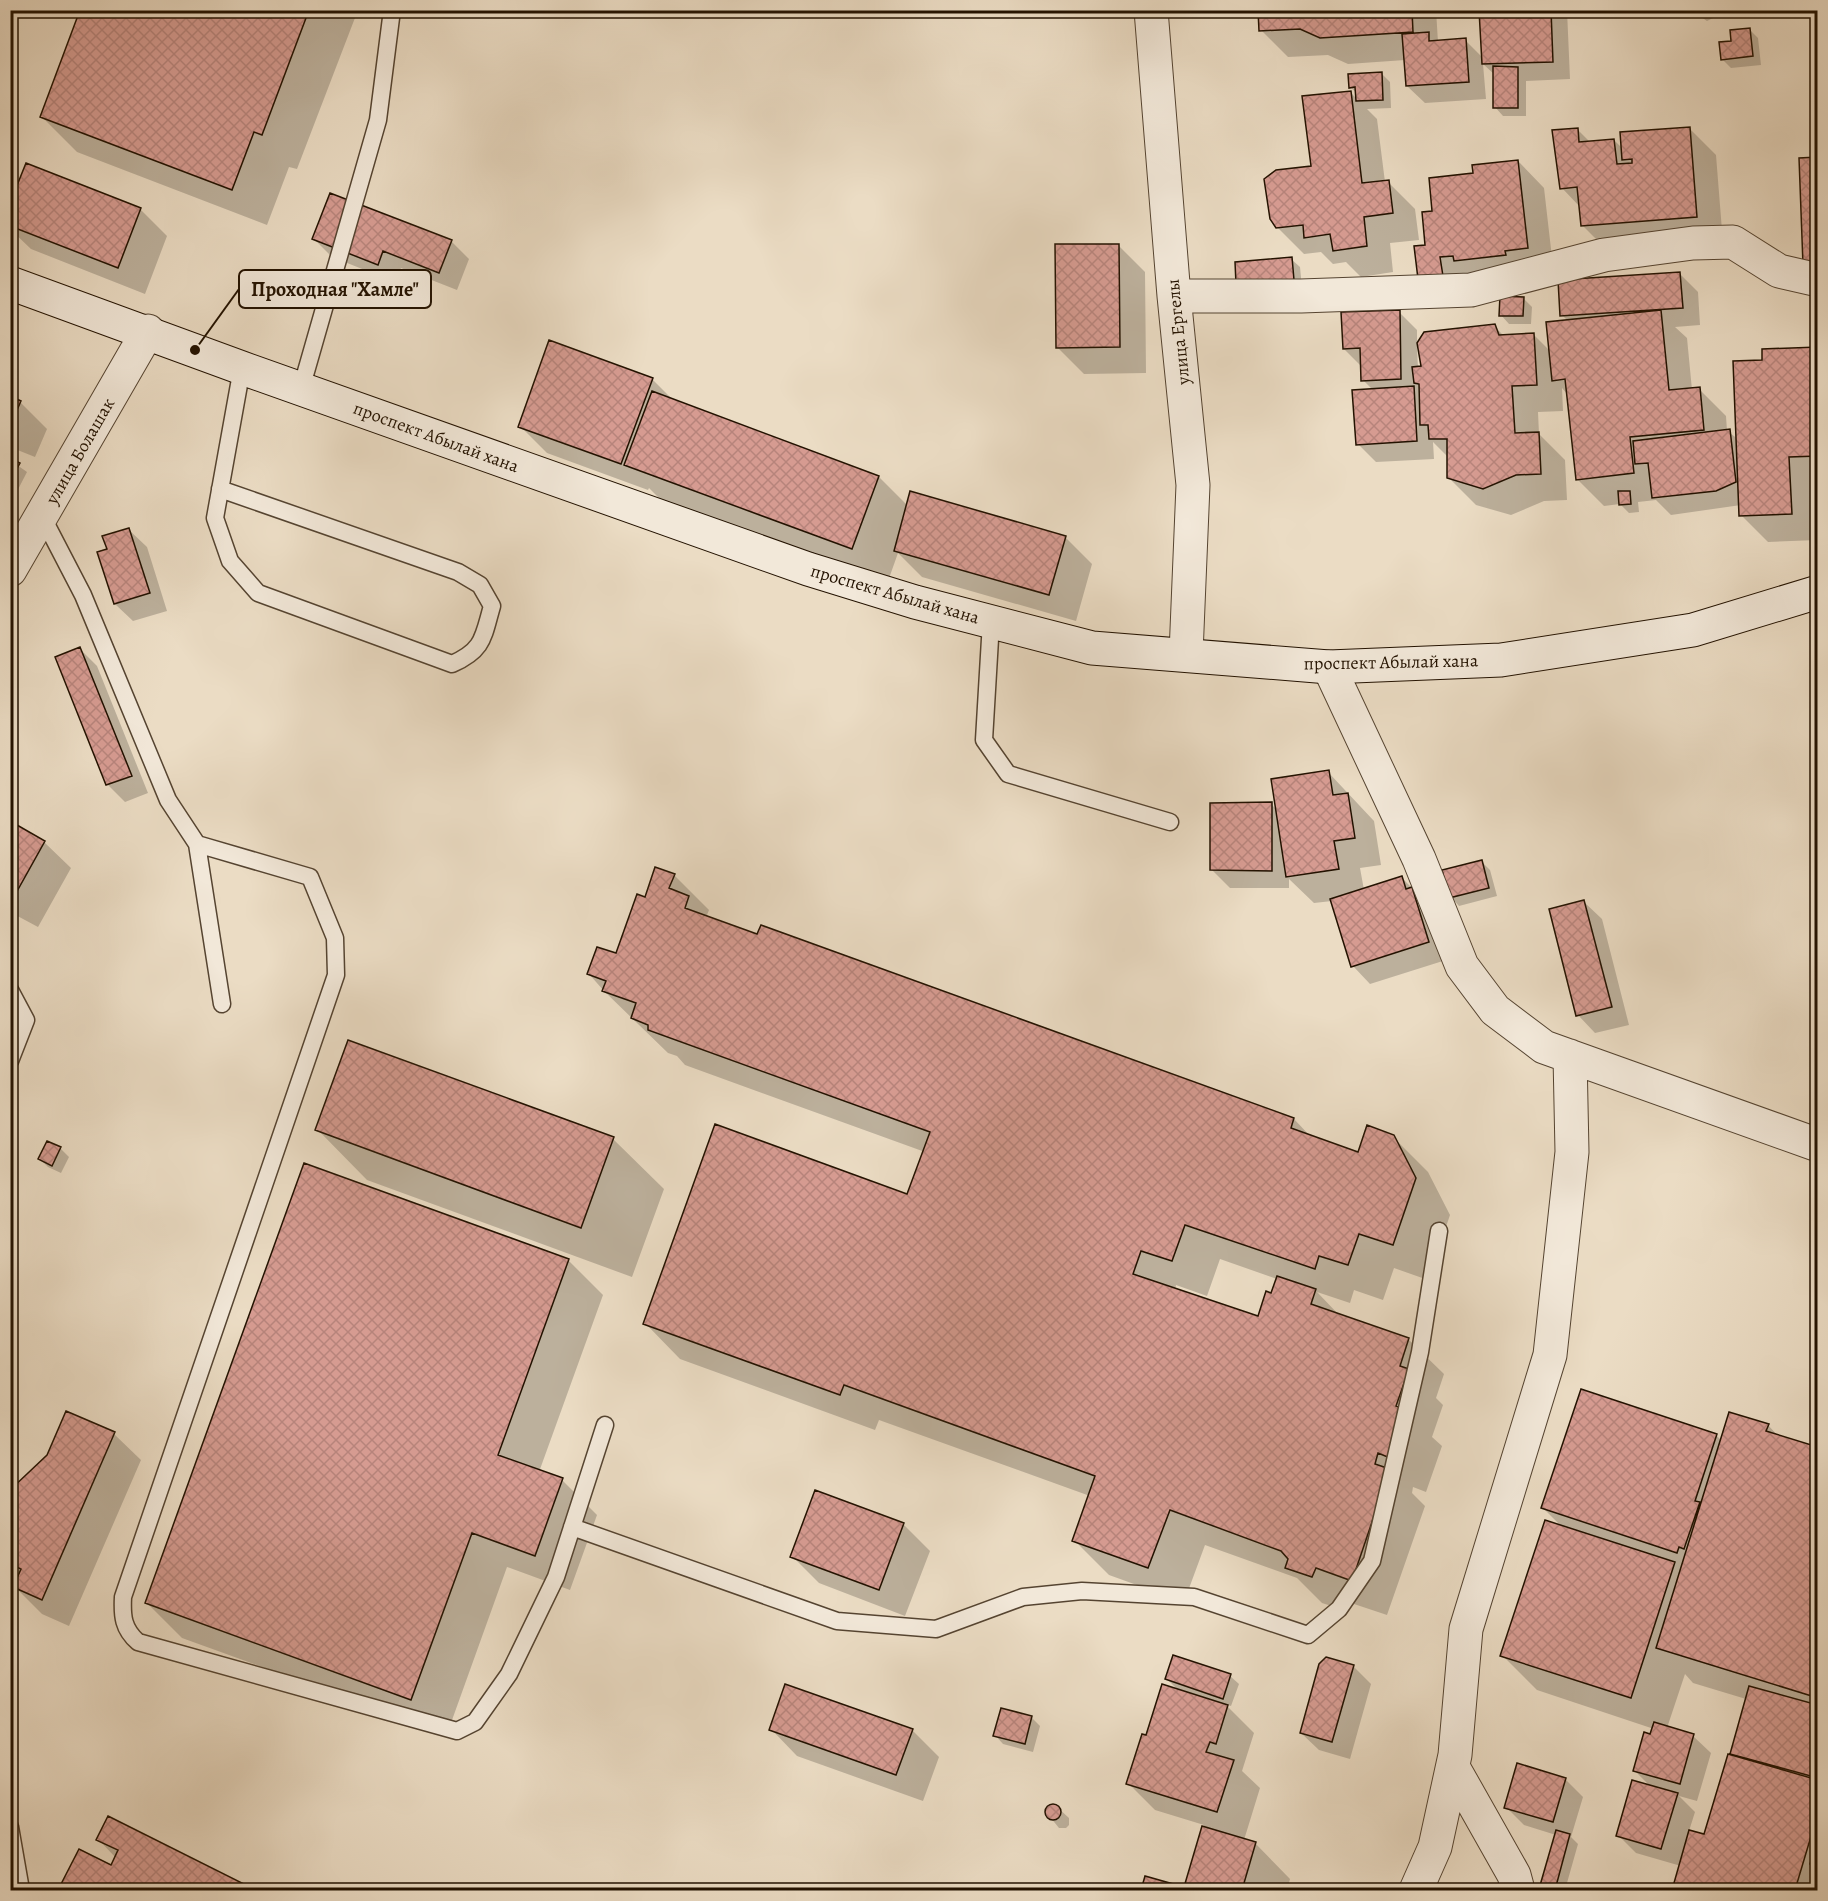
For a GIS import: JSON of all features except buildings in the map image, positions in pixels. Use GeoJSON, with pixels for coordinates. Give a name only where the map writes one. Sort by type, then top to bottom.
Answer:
{"type":"FeatureCollection","features":[{"type":"Feature","properties":{"kind":"street","name":"улица Ергелы"},"geometry":{"type":"LineString","coordinates":[[1151,10],[1174,296],[1193,485],[1186,654]]}},
{"type":"Feature","properties":{"kind":"street"},"geometry":{"type":"LineString","coordinates":[[1174,296],[1301,296],[1471,290],[1604,255],[1693,243],[1733,242],[1779,271],[1818,280]]}},
{"type":"Feature","properties":{"kind":"street","name":"проспект Абылай хана"},"geometry":{"type":"LineString","coordinates":[[10,283],[808,569],[991,622],[1092,648],[1329,667],[1512,658],[1693,630],[1818,592]]}},
{"type":"Feature","properties":{"kind":"street","name":"улица Болашак"},"geometry":{"type":"LineString","coordinates":[[10,570],[148,331]]}},
{"type":"Feature","properties":{"kind":"street"},"geometry":{"type":"LineString","coordinates":[[1329,667],[1419,859],[1462,966],[1495,1010],[1544,1047],[1818,1145]]}},
{"type":"Feature","properties":{"kind":"street"},"geometry":{"type":"LineString","coordinates":[[1416,1890],[1435,1847],[1453,1767],[1466,1629],[1550,1355],[1572,1152],[1570,1056]]}},
{"type":"Feature","properties":{"kind":"street"},"geometry":{"type":"LineString","coordinates":[[1453,1767],[1514,1875],[1518,1890]]}},
{"type":"Feature","properties":{"kind":"lane"},"geometry":{"type":"LineString","coordinates":[[301,389],[378,120],[392,10]]}},
{"type":"Feature","properties":{"kind":"lane"},"geometry":{"type":"LineString","coordinates":[[220,489],[458,572],[480,585],[492,606],[481,645],[468,657],[452,664],[258,593],[230,561],[215,518],[220,489],[242,368]]}},
{"type":"Feature","properties":{"kind":"lane"},"geometry":{"type":"LineString","coordinates":[[42,516],[83,595],[168,800],[197,844],[222,1004]]}},
{"type":"Feature","properties":{"kind":"lane"},"geometry":{"type":"LineString","coordinates":[[991,622],[984,740],[1008,774],[1170,822]]}},
{"type":"Feature","properties":{"kind":"lane"},"geometry":{"type":"LineString","coordinates":[[197,844],[310,877],[335,938],[336,975],[123,1597],[122,1616],[127,1633],[138,1642],[457,1731],[475,1722],[509,1674],[556,1577],[606,1425]]}},
{"type":"Feature","properties":{"kind":"lane"},"geometry":{"type":"LineString","coordinates":[[10,990],[26,1020],[10,1061]]}},
{"type":"Feature","properties":{"kind":"lane"},"geometry":{"type":"LineString","coordinates":[[572,1527],[837,1621],[936,1629],[1023,1597],[1082,1591],[1194,1597],[1308,1635],[1338,1609],[1372,1561],[1420,1352],[1439,1231]]}},
{"type":"Feature","properties":{"kind":"lane"},"geometry":{"type":"LineString","coordinates":[[10,1827],[21,1890]]}},
{"type":"Feature","properties":{"kind":"place","name":"Проходная \"Хамле\""},"geometry":{"type":"Point","coordinates":[195,350]}}]}
